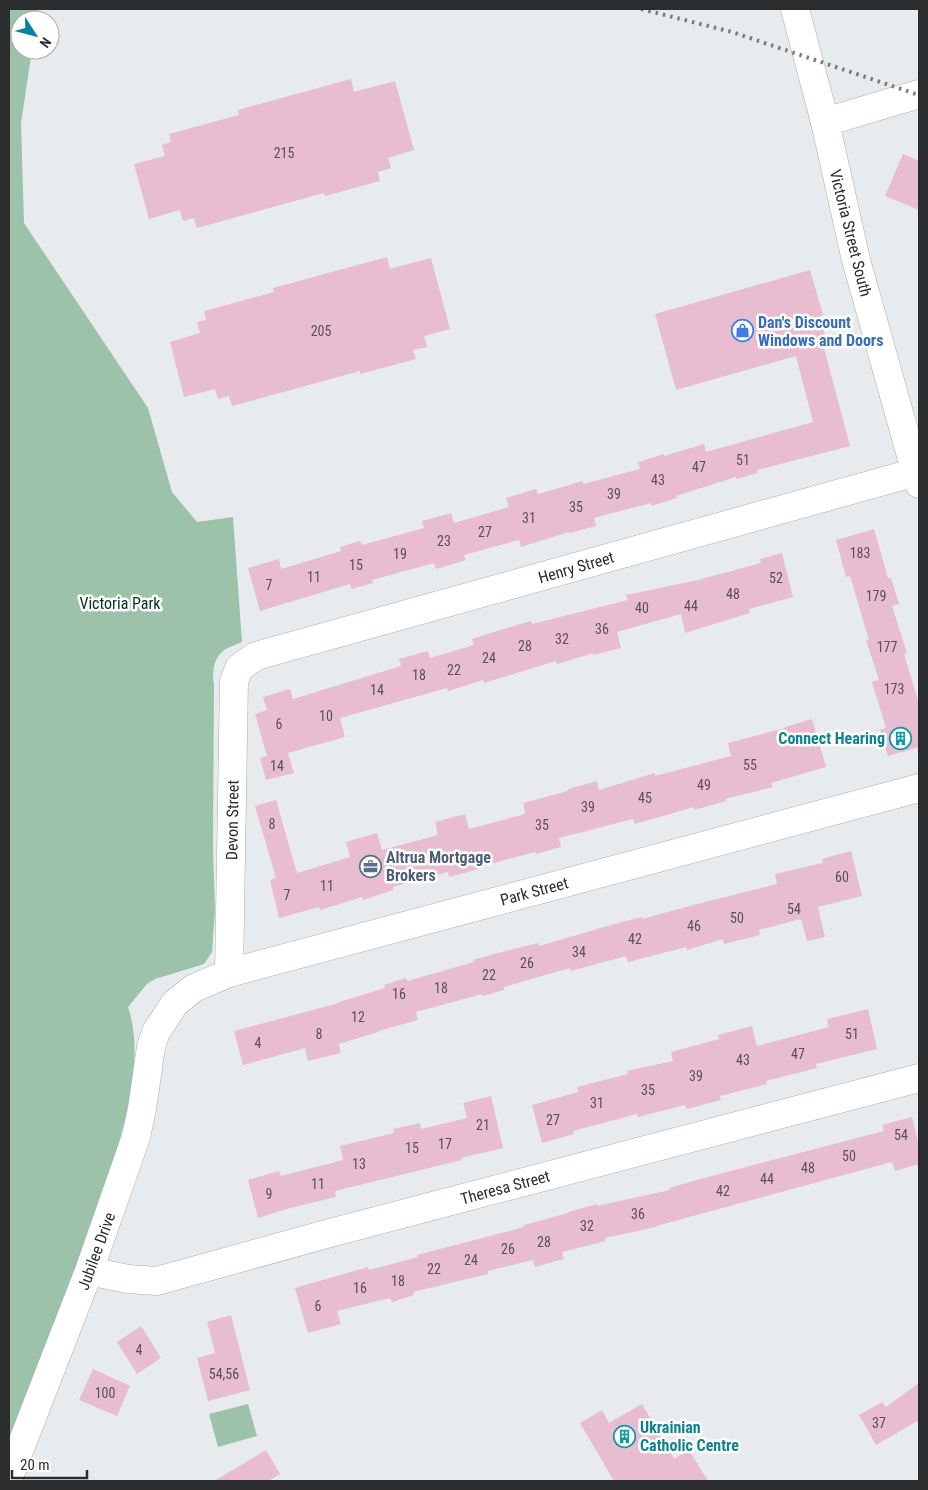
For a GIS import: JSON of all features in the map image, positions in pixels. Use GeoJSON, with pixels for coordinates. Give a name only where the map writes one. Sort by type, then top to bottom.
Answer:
{"type":"FeatureCollection","features":[{"type":"Feature","properties":{"kind":"street","name":"Victoria Street South"},"geometry":{"type":"LineString","coordinates":[[795,9],[825,122],[856,260],[917,478]]}},
{"type":"Feature","properties":{"kind":"street"},"geometry":{"type":"LineString","coordinates":[[825,122],[919,94]]}},
{"type":"Feature","properties":{"kind":"street","name":"Henry Street"},"geometry":{"type":"LineString","coordinates":[[240,668],[256,656],[917,478]]}},
{"type":"Feature","properties":{"kind":"street","name":"Devon Street"},"geometry":{"type":"LineString","coordinates":[[229,973],[234,681],[240,668]]}},
{"type":"Feature","properties":{"kind":"street","name":"Park Street"},"geometry":{"type":"LineString","coordinates":[[164,1020],[176,1003],[194,988],[229,973],[919,788]]}},
{"type":"Feature","properties":{"kind":"street","name":"Jubilee Drive"},"geometry":{"type":"LineString","coordinates":[[9,1477],[89,1271],[136,1138],[151,1047],[156,1032],[164,1020]]}},
{"type":"Feature","properties":{"kind":"street","name":"Theresa Street"},"geometry":{"type":"LineString","coordinates":[[89,1271],[128,1279],[157,1281],[330,1233],[919,1078]]}},
{"type":"Feature","properties":{"kind":"green space","name":"Victoria Park"},"geometry":{"type":"Polygon","coordinates":[[[9,9],[38,9],[10,10],[10,60],[30,60],[21,123],[24,223],[148,408],[172,492],[197,522],[233,517],[242,642],[227,648],[220,654],[215,662],[213,672],[215,910],[212,952],[204,964],[155,979],[147,984],[128,1007],[133,1031],[134,1057],[132,1085],[119,1142],[88,1236],[35,1371],[9,1446],[9,9]]]}},
{"type":"Feature","properties":{"kind":"green space"},"geometry":{"type":"Polygon","coordinates":[[[248,1404],[257,1436],[218,1447],[209,1414],[248,1404]]]}},
{"type":"Feature","properties":{"kind":"building"},"geometry":{"type":"Polygon","coordinates":[[[351,79],[354,92],[395,81],[414,150],[388,158],[391,168],[378,172],[380,181],[325,196],[324,193],[197,228],[194,218],[183,221],[180,210],[149,219],[134,164],[165,156],[162,145],[171,142],[169,134],[239,115],[238,110],[351,79]]]}},
{"type":"Feature","properties":{"kind":"building"},"geometry":{"type":"Polygon","coordinates":[[[903,154],[919,161],[919,210],[885,196],[903,154]]]}},
{"type":"Feature","properties":{"kind":"building"},"geometry":{"type":"Polygon","coordinates":[[[387,257],[390,269],[431,258],[450,329],[424,336],[427,347],[413,350],[416,359],[360,374],[360,371],[232,406],[229,396],[218,399],[215,389],[184,397],[170,342],[200,333],[197,322],[206,320],[204,311],[274,292],[273,288],[387,257]]]}},
{"type":"Feature","properties":{"kind":"building"},"geometry":{"type":"Polygon","coordinates":[[[810,270],[823,315],[820,316],[828,347],[824,348],[850,446],[757,470],[758,473],[737,479],[736,477],[651,506],[651,503],[594,518],[596,526],[569,532],[521,547],[519,540],[464,555],[466,560],[436,569],[434,563],[372,580],[373,583],[352,589],[350,584],[260,611],[248,568],[279,559],[281,569],[341,551],[340,547],[360,541],[362,545],[424,528],[422,521],[451,513],[454,523],[509,507],[506,498],[536,489],[538,494],[583,481],[583,484],[640,469],[638,462],[664,454],[664,456],[704,444],[706,452],[813,422],[796,356],[676,390],[655,314],[810,270]]]}},
{"type":"Feature","properties":{"kind":"building"},"geometry":{"type":"Polygon","coordinates":[[[874,529],[888,578],[891,578],[899,604],[892,606],[907,653],[904,654],[919,704],[919,747],[888,756],[880,730],[886,728],[872,682],[879,680],[866,640],[869,640],[850,576],[846,577],[836,540],[874,529]]]}},
{"type":"Feature","properties":{"kind":"building"},"geometry":{"type":"Polygon","coordinates":[[[782,553],[793,597],[749,609],[750,613],[685,633],[681,614],[617,632],[621,648],[593,655],[593,653],[557,664],[556,661],[484,683],[483,680],[448,691],[447,688],[340,718],[345,737],[288,753],[294,773],[266,780],[260,758],[267,756],[255,714],[267,710],[263,697],[290,689],[293,699],[401,666],[399,659],[428,651],[430,658],[474,645],[472,639],[507,628],[531,621],[532,624],[628,600],[626,595],[698,580],[761,563],[760,559],[782,553]]]}},
{"type":"Feature","properties":{"kind":"building"},"geometry":{"type":"Polygon","coordinates":[[[812,719],[826,767],[771,783],[773,787],[725,799],[726,801],[694,810],[694,807],[635,824],[633,819],[559,838],[561,847],[479,867],[479,869],[449,877],[448,872],[393,887],[393,890],[363,900],[362,897],[320,910],[319,907],[279,918],[270,880],[276,878],[255,806],[276,800],[297,873],[350,857],[346,842],[377,833],[382,850],[438,835],[435,822],[465,814],[469,829],[525,814],[523,803],[568,791],[568,789],[597,781],[599,790],[655,773],[655,776],[731,756],[728,743],[812,719]]]}},
{"type":"Feature","properties":{"kind":"building"},"geometry":{"type":"Polygon","coordinates":[[[851,851],[862,896],[818,907],[825,937],[807,941],[801,919],[759,930],[760,935],[724,944],[723,939],[687,950],[686,947],[628,962],[626,956],[571,971],[570,968],[504,987],[504,990],[483,996],[482,994],[416,1012],[418,1020],[339,1044],[341,1053],[308,1061],[305,1048],[243,1065],[234,1031],[339,1003],[385,988],[384,985],[406,978],[407,981],[474,962],[473,960],[494,954],[538,943],[539,946],[618,923],[642,917],[642,919],[777,884],[775,874],[823,863],[822,859],[851,851]]]}},
{"type":"Feature","properties":{"kind":"building"},"geometry":{"type":"Polygon","coordinates":[[[868,1009],[877,1049],[816,1064],[817,1068],[766,1081],[767,1084],[720,1096],[721,1100],[687,1109],[685,1105],[638,1117],[637,1114],[573,1131],[574,1134],[542,1143],[532,1105],[578,1092],[577,1087],[628,1074],[627,1071],[673,1061],[671,1052],[719,1039],[718,1035],[752,1026],[757,1046],[829,1027],[827,1019],[868,1009]]]}},
{"type":"Feature","properties":{"kind":"building"},"geometry":{"type":"Polygon","coordinates":[[[491,1096],[503,1148],[335,1191],[336,1197],[258,1218],[248,1180],[279,1171],[281,1176],[343,1160],[340,1146],[394,1133],[393,1129],[420,1123],[421,1129],[467,1118],[463,1103],[491,1096]]]}},
{"type":"Feature","properties":{"kind":"building"},"geometry":{"type":"Polygon","coordinates":[[[912,1117],[919,1146],[919,1164],[895,1171],[892,1162],[656,1227],[605,1238],[606,1241],[562,1252],[564,1259],[535,1267],[533,1260],[488,1271],[488,1274],[413,1292],[414,1295],[392,1302],[390,1298],[337,1311],[341,1324],[308,1333],[295,1288],[368,1267],[369,1270],[418,1257],[417,1255],[524,1227],[524,1225],[597,1204],[597,1206],[670,1190],[669,1188],[704,1178],[884,1131],[882,1125],[912,1117]]]}},
{"type":"Feature","properties":{"kind":"building"},"geometry":{"type":"Polygon","coordinates":[[[231,1315],[250,1390],[208,1401],[197,1358],[215,1353],[207,1322],[231,1315]]]}},
{"type":"Feature","properties":{"kind":"building"},"geometry":{"type":"Polygon","coordinates":[[[141,1326],[161,1358],[137,1374],[117,1342],[141,1326]]]}},
{"type":"Feature","properties":{"kind":"building"},"geometry":{"type":"Polygon","coordinates":[[[93,1369],[130,1386],[117,1416],[79,1400],[93,1369]]]}},
{"type":"Feature","properties":{"kind":"building"},"geometry":{"type":"Polygon","coordinates":[[[919,1383],[919,1420],[876,1445],[859,1415],[882,1402],[886,1407],[919,1383]]]}},
{"type":"Feature","properties":{"kind":"building","name":"Ukrainian Catholic Centre"},"geometry":{"type":"Polygon","coordinates":[[[642,1404],[674,1459],[689,1450],[708,1481],[614,1481],[580,1423],[602,1410],[609,1423],[642,1404]]]}},
{"type":"Feature","properties":{"kind":"building"},"geometry":{"type":"Polygon","coordinates":[[[266,1450],[280,1474],[268,1481],[214,1481],[266,1450]]]}},
{"type":"Feature","properties":{"kind":"railway"},"geometry":{"type":"LineString","coordinates":[[641,9],[732,32],[919,95]]}},
{"type":"Feature","properties":{"kind":"place","name":"Dan's Discount Windows and Doors"},"geometry":{"type":"Point","coordinates":[742,331]}},
{"type":"Feature","properties":{"kind":"place","name":"Connect Hearing"},"geometry":{"type":"Point","coordinates":[901,738]}},
{"type":"Feature","properties":{"kind":"place","name":"Altrua Mortgage Brokers"},"geometry":{"type":"Point","coordinates":[370,866]}},
{"type":"Feature","properties":{"kind":"place","name":"Ukrainian Catholic Centre"},"geometry":{"type":"Point","coordinates":[624,1436]}}]}
